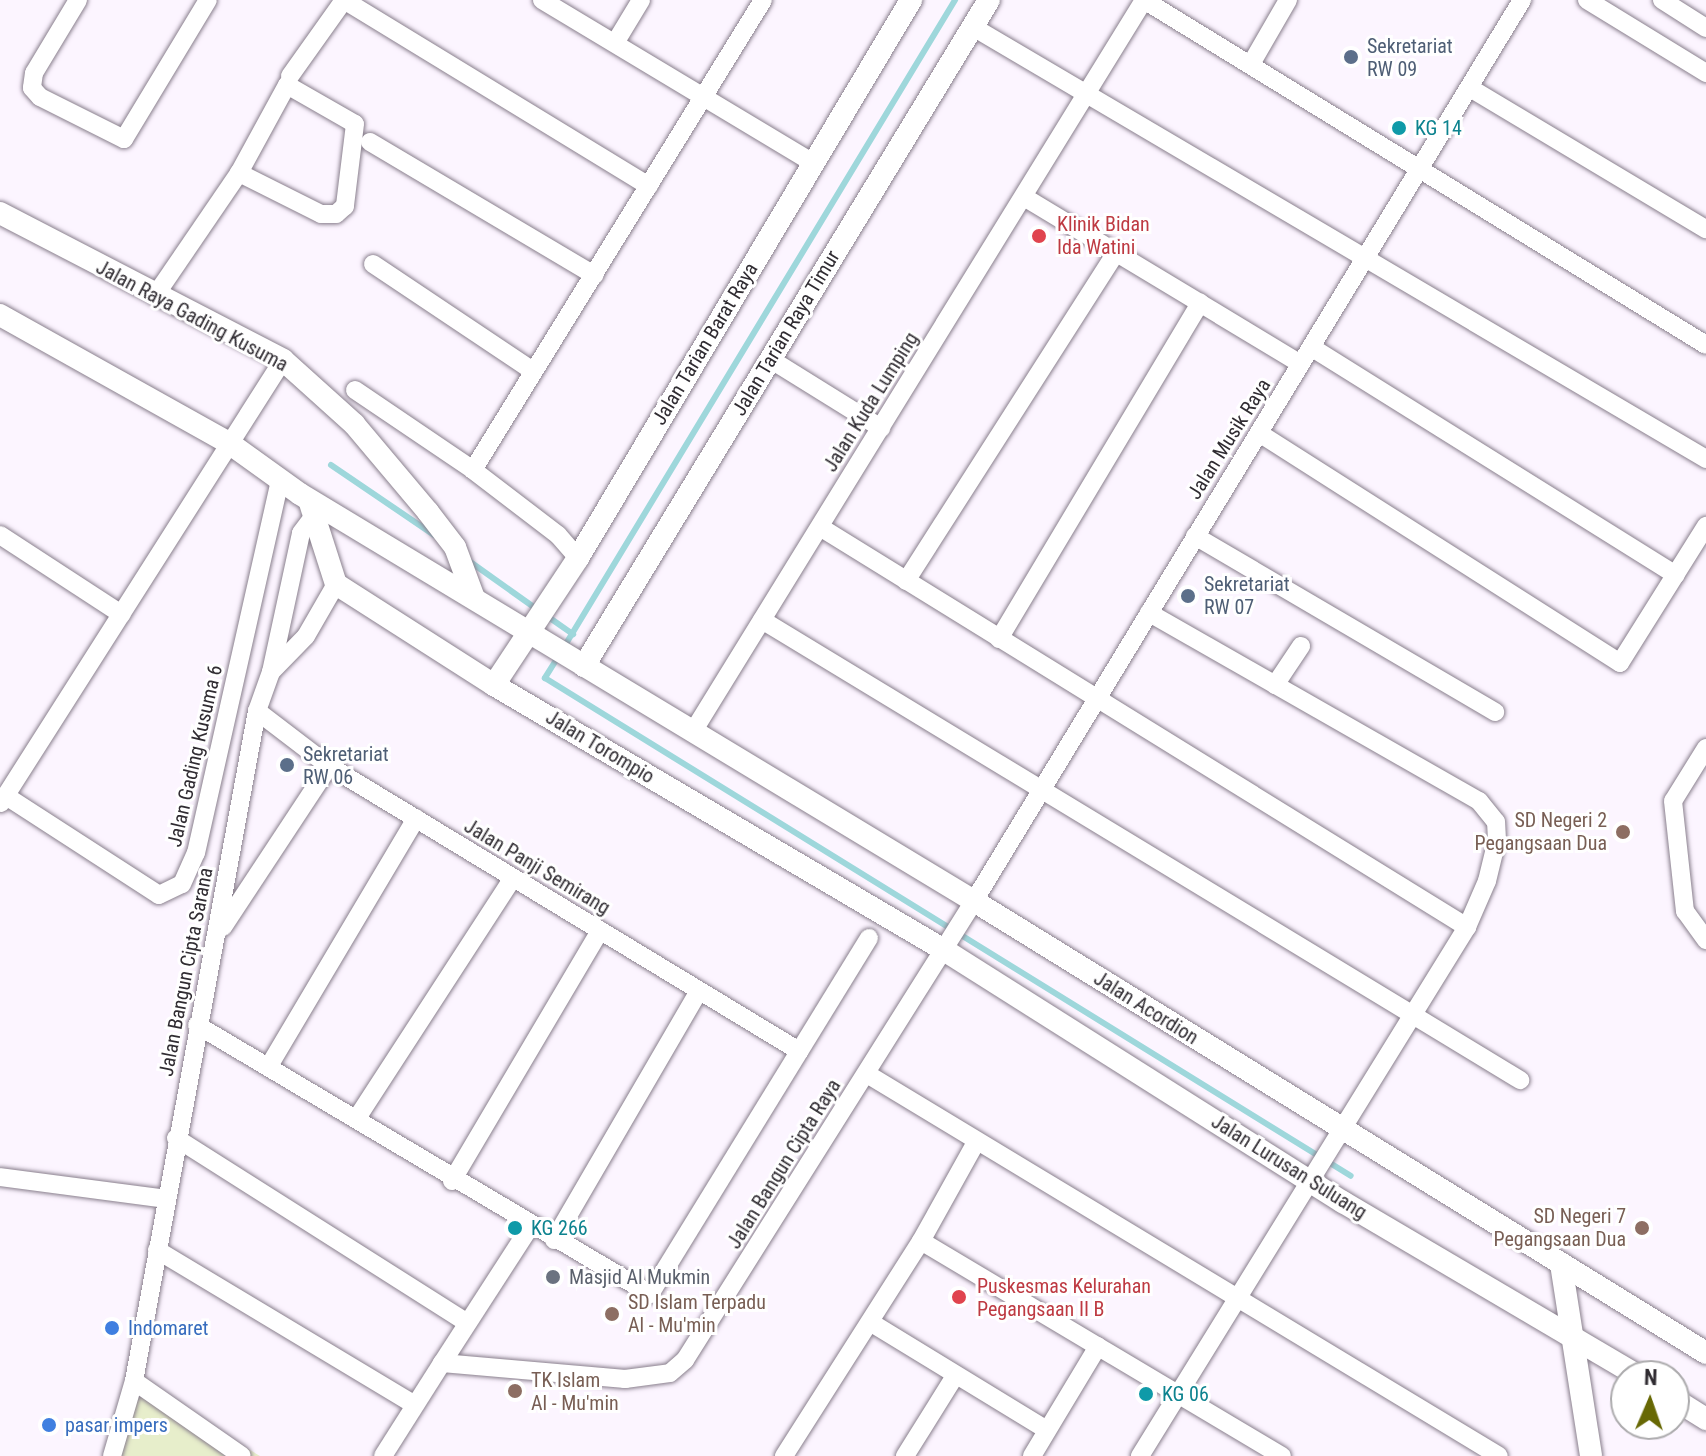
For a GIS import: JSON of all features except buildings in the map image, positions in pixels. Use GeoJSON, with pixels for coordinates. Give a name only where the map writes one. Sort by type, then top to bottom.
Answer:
{"type":"FeatureCollection","features":[{"type":"Feature","properties":{"kind":"street"},"geometry":{"type":"LineString","coordinates":[[78,0],[34,73],[32,88],[40,97],[110,136],[129,137],[208,0]]}},
{"type":"Feature","properties":{"kind":"street"},"geometry":{"type":"LineString","coordinates":[[155,296],[239,173],[289,81],[344,0],[649,186]]}},
{"type":"Feature","properties":{"kind":"street"},"geometry":{"type":"LineString","coordinates":[[542,0],[813,163]]}},
{"type":"Feature","properties":{"kind":"street"},"geometry":{"type":"LineString","coordinates":[[615,43],[641,0]]}},
{"type":"Feature","properties":{"kind":"street"},"geometry":{"type":"LineString","coordinates":[[473,470],[763,0]]}},
{"type":"Feature","properties":{"kind":"street","name":"Jalan Tarian Barat Raya"},"geometry":{"type":"LineString","coordinates":[[494,685],[538,623],[578,558],[911,0]]}},
{"type":"Feature","properties":{"kind":"street","name":"Jalan Tarian Raya Timur"},"geometry":{"type":"LineString","coordinates":[[579,663],[770,359],[989,0]]}},
{"type":"Feature","properties":{"kind":"street"},"geometry":{"type":"LineString","coordinates":[[1144,0],[1421,166],[1706,345]]}},
{"type":"Feature","properties":{"kind":"street","name":"Jalan Kuda Lumping"},"geometry":{"type":"LineString","coordinates":[[694,730],[1144,0]]}},
{"type":"Feature","properties":{"kind":"street"},"geometry":{"type":"LineString","coordinates":[[1251,64],[1288,0]]}},
{"type":"Feature","properties":{"kind":"street","name":"Jalan Musik Raya"},"geometry":{"type":"LineString","coordinates":[[972,904],[1522,0]]}},
{"type":"Feature","properties":{"kind":"street"},"geometry":{"type":"LineString","coordinates":[[1587,0],[1706,73]]}},
{"type":"Feature","properties":{"kind":"street"},"geometry":{"type":"LineString","coordinates":[[1662,0],[1706,28]]}},
{"type":"Feature","properties":{"kind":"street"},"geometry":{"type":"LineString","coordinates":[[973,27],[1085,97],[1366,256],[1706,459]]}},
{"type":"Feature","properties":{"kind":"street"},"geometry":{"type":"LineString","coordinates":[[239,173],[321,214],[336,214],[345,206],[355,124],[289,81]]}},
{"type":"Feature","properties":{"kind":"street"},"geometry":{"type":"LineString","coordinates":[[1470,88],[1706,229]]}},
{"type":"Feature","properties":{"kind":"street"},"geometry":{"type":"LineString","coordinates":[[370,142],[594,275]]}},
{"type":"Feature","properties":{"kind":"street"},"geometry":{"type":"LineString","coordinates":[[1024,197],[1301,364]]}},
{"type":"Feature","properties":{"kind":"street","name":"Jalan Raya Gading Kusuma"},"geometry":{"type":"LineString","coordinates":[[0,213],[283,360],[354,424],[455,547],[474,598]]}},
{"type":"Feature","properties":{"kind":"street"},"geometry":{"type":"LineString","coordinates":[[906,581],[1116,252]]}},
{"type":"Feature","properties":{"kind":"street"},"geometry":{"type":"LineString","coordinates":[[373,264],[533,371]]}},
{"type":"Feature","properties":{"kind":"street"},"geometry":{"type":"LineString","coordinates":[[999,639],[1200,303]]}},
{"type":"Feature","properties":{"kind":"street"},"geometry":{"type":"LineString","coordinates":[[0,315],[229,443],[314,507],[474,598],[538,623],[579,663]]}},
{"type":"Feature","properties":{"kind":"street"},"geometry":{"type":"LineString","coordinates":[[1311,347],[1676,575]]}},
{"type":"Feature","properties":{"kind":"street"},"geometry":{"type":"LineString","coordinates":[[770,359],[881,428]]}},
{"type":"Feature","properties":{"kind":"street"},"geometry":{"type":"LineString","coordinates":[[3,801],[283,360]]}},
{"type":"Feature","properties":{"kind":"street"},"geometry":{"type":"LineString","coordinates":[[355,390],[473,470],[558,535],[578,558]]}},
{"type":"Feature","properties":{"kind":"street"},"geometry":{"type":"LineString","coordinates":[[1259,433],[1620,663],[1706,526]]}},
{"type":"Feature","properties":{"kind":"street","name":"Jalan Gading Kusuma 6"},"geometry":{"type":"LineString","coordinates":[[3,801],[159,895],[182,884],[196,853],[280,479]]}},
{"type":"Feature","properties":{"kind":"street"},"geometry":{"type":"LineString","coordinates":[[271,672],[306,636],[336,584],[314,507]]}},
{"type":"Feature","properties":{"kind":"street","name":"Jalan Bangun Cipta Sarana"},"geometry":{"type":"LineString","coordinates":[[112,1456],[134,1381],[176,1138],[218,934],[257,711],[271,672],[301,533],[314,507]]}},
{"type":"Feature","properties":{"kind":"street"},"geometry":{"type":"LineString","coordinates":[[820,527],[1467,927]]}},
{"type":"Feature","properties":{"kind":"street"},"geometry":{"type":"LineString","coordinates":[[0,535],[121,614]]}},
{"type":"Feature","properties":{"kind":"street"},"geometry":{"type":"LineString","coordinates":[[1195,536],[1495,712]]}},
{"type":"Feature","properties":{"kind":"street","name":"Jalan Torompio"},"geometry":{"type":"LineString","coordinates":[[336,584],[494,685],[946,946]]}},
{"type":"Feature","properties":{"kind":"street"},"geometry":{"type":"LineString","coordinates":[[1140,1456],[1339,1140],[1467,927],[1487,881],[1497,840],[1496,822],[1479,801],[1149,613]]}},
{"type":"Feature","properties":{"kind":"street"},"geometry":{"type":"LineString","coordinates":[[762,620],[1041,791],[1415,1012],[1520,1080]]}},
{"type":"Feature","properties":{"kind":"street"},"geometry":{"type":"LineString","coordinates":[[1275,685],[1301,646]]}},
{"type":"Feature","properties":{"kind":"street","name":"Jalan Acordion"},"geometry":{"type":"LineString","coordinates":[[579,663],[694,730],[972,904],[1339,1140],[1561,1264],[1706,1353]]}},
{"type":"Feature","properties":{"kind":"street","name":"Jalan Panji Semirang"},"geometry":{"type":"LineString","coordinates":[[257,711],[329,766],[698,993],[799,1051]]}},
{"type":"Feature","properties":{"kind":"street"},"geometry":{"type":"LineString","coordinates":[[1706,748],[1673,801],[1685,911],[1706,940]]}},
{"type":"Feature","properties":{"kind":"street"},"geometry":{"type":"LineString","coordinates":[[218,934],[329,766]]}},
{"type":"Feature","properties":{"kind":"street"},"geometry":{"type":"LineString","coordinates":[[269,1066],[416,818]]}},
{"type":"Feature","properties":{"kind":"street"},"geometry":{"type":"LineString","coordinates":[[357,1118],[513,878]]}},
{"type":"Feature","properties":{"kind":"street","name":"Jalan Bangun Cipta Raya"},"geometry":{"type":"LineString","coordinates":[[442,1363],[625,1379],[670,1373],[685,1360],[972,904]]}},
{"type":"Feature","properties":{"kind":"street"},"geometry":{"type":"LineString","coordinates":[[452,1181],[600,931]]}},
{"type":"Feature","properties":{"kind":"street"},"geometry":{"type":"LineString","coordinates":[[197,1025],[357,1118],[452,1181],[650,1294],[869,938]]}},
{"type":"Feature","properties":{"kind":"street","name":"Jalan Lurusan Suluang"},"geometry":{"type":"LineString","coordinates":[[946,946],[1613,1360]]}},
{"type":"Feature","properties":{"kind":"street"},"geometry":{"type":"LineString","coordinates":[[554,1240],[698,993]]}},
{"type":"Feature","properties":{"kind":"street"},"geometry":{"type":"LineString","coordinates":[[867,1074],[976,1142],[1241,1297],[1499,1456]]}},
{"type":"Feature","properties":{"kind":"street"},"geometry":{"type":"LineString","coordinates":[[176,1138],[467,1323]]}},
{"type":"Feature","properties":{"kind":"street"},"geometry":{"type":"LineString","coordinates":[[784,1456],[921,1241],[976,1142]]}},
{"type":"Feature","properties":{"kind":"street"},"geometry":{"type":"LineString","coordinates":[[0,1177],[166,1199]]}},
{"type":"Feature","properties":{"kind":"street"},"geometry":{"type":"LineString","coordinates":[[383,1456],[413,1404],[530,1227]]}},
{"type":"Feature","properties":{"kind":"street"},"geometry":{"type":"LineString","coordinates":[[921,1241],[1275,1454]]}},
{"type":"Feature","properties":{"kind":"street"},"geometry":{"type":"LineString","coordinates":[[157,1250],[413,1404]]}},
{"type":"Feature","properties":{"kind":"street"},"geometry":{"type":"LineString","coordinates":[[1561,1264],[1591,1456]]}},
{"type":"Feature","properties":{"kind":"street"},"geometry":{"type":"LineString","coordinates":[[870,1322],[1047,1430]]}},
{"type":"Feature","properties":{"kind":"street"},"geometry":{"type":"LineString","coordinates":[[1032,1456],[1098,1346]]}},
{"type":"Feature","properties":{"kind":"street"},"geometry":{"type":"LineString","coordinates":[[905,1456],[955,1376]]}},
{"type":"Feature","properties":{"kind":"street"},"geometry":{"type":"LineString","coordinates":[[134,1381],[242,1456]]}},
{"type":"Feature","properties":{"kind":"green space"},"geometry":{"type":"Polygon","coordinates":[[[134,1381],[260,1456],[112,1456],[134,1381]]]}},
{"type":"Feature","properties":{"kind":"waterway"},"geometry":{"type":"LineString","coordinates":[[564,647],[955,0]]}},
{"type":"Feature","properties":{"kind":"waterway"},"geometry":{"type":"LineString","coordinates":[[331,465],[434,535]]}},
{"type":"Feature","properties":{"kind":"waterway"},"geometry":{"type":"LineString","coordinates":[[469,561],[538,610]]}},
{"type":"Feature","properties":{"kind":"waterway"},"geometry":{"type":"LineString","coordinates":[[547,616],[573,634]]}},
{"type":"Feature","properties":{"kind":"waterway"},"geometry":{"type":"LineString","coordinates":[[558,657],[545,678],[1351,1176]]}},
{"type":"Feature","properties":{"kind":"place","name":"Sekretariat RW 09"},"geometry":{"type":"Point","coordinates":[1351,57]}},
{"type":"Feature","properties":{"kind":"place","name":"KG 14"},"geometry":{"type":"Point","coordinates":[1399,128]}},
{"type":"Feature","properties":{"kind":"place","name":"Klinik Bidan Ida Watini"},"geometry":{"type":"Point","coordinates":[1039,236]}},
{"type":"Feature","properties":{"kind":"place","name":"Sekretariat RW 07"},"geometry":{"type":"Point","coordinates":[1188,596]}},
{"type":"Feature","properties":{"kind":"place","name":"Sekretariat RW 06"},"geometry":{"type":"Point","coordinates":[287,765]}},
{"type":"Feature","properties":{"kind":"place","name":"SD Negeri 2 Pegangsaan Dua"},"geometry":{"type":"Point","coordinates":[1623,832]}},
{"type":"Feature","properties":{"kind":"place","name":"KG 266"},"geometry":{"type":"Point","coordinates":[515,1228]}},
{"type":"Feature","properties":{"kind":"place","name":"SD Negeri 7 Pegangsaan Dua"},"geometry":{"type":"Point","coordinates":[1642,1228]}},
{"type":"Feature","properties":{"kind":"place","name":"Masjid Al Mukmin"},"geometry":{"type":"Point","coordinates":[553,1277]}},
{"type":"Feature","properties":{"kind":"place","name":"Puskesmas Kelurahan Pegangsaan II B"},"geometry":{"type":"Point","coordinates":[959,1297]}},
{"type":"Feature","properties":{"kind":"place","name":"SD Islam Terpadu Al - Mu'min"},"geometry":{"type":"Point","coordinates":[612,1314]}},
{"type":"Feature","properties":{"kind":"place","name":"Indomaret"},"geometry":{"type":"Point","coordinates":[112,1328]}},
{"type":"Feature","properties":{"kind":"place","name":"TK Islam Al - Mu'min"},"geometry":{"type":"Point","coordinates":[515,1391]}},
{"type":"Feature","properties":{"kind":"place","name":"KG 06"},"geometry":{"type":"Point","coordinates":[1146,1394]}},
{"type":"Feature","properties":{"kind":"place","name":"pasar impers"},"geometry":{"type":"Point","coordinates":[49,1425]}}]}
